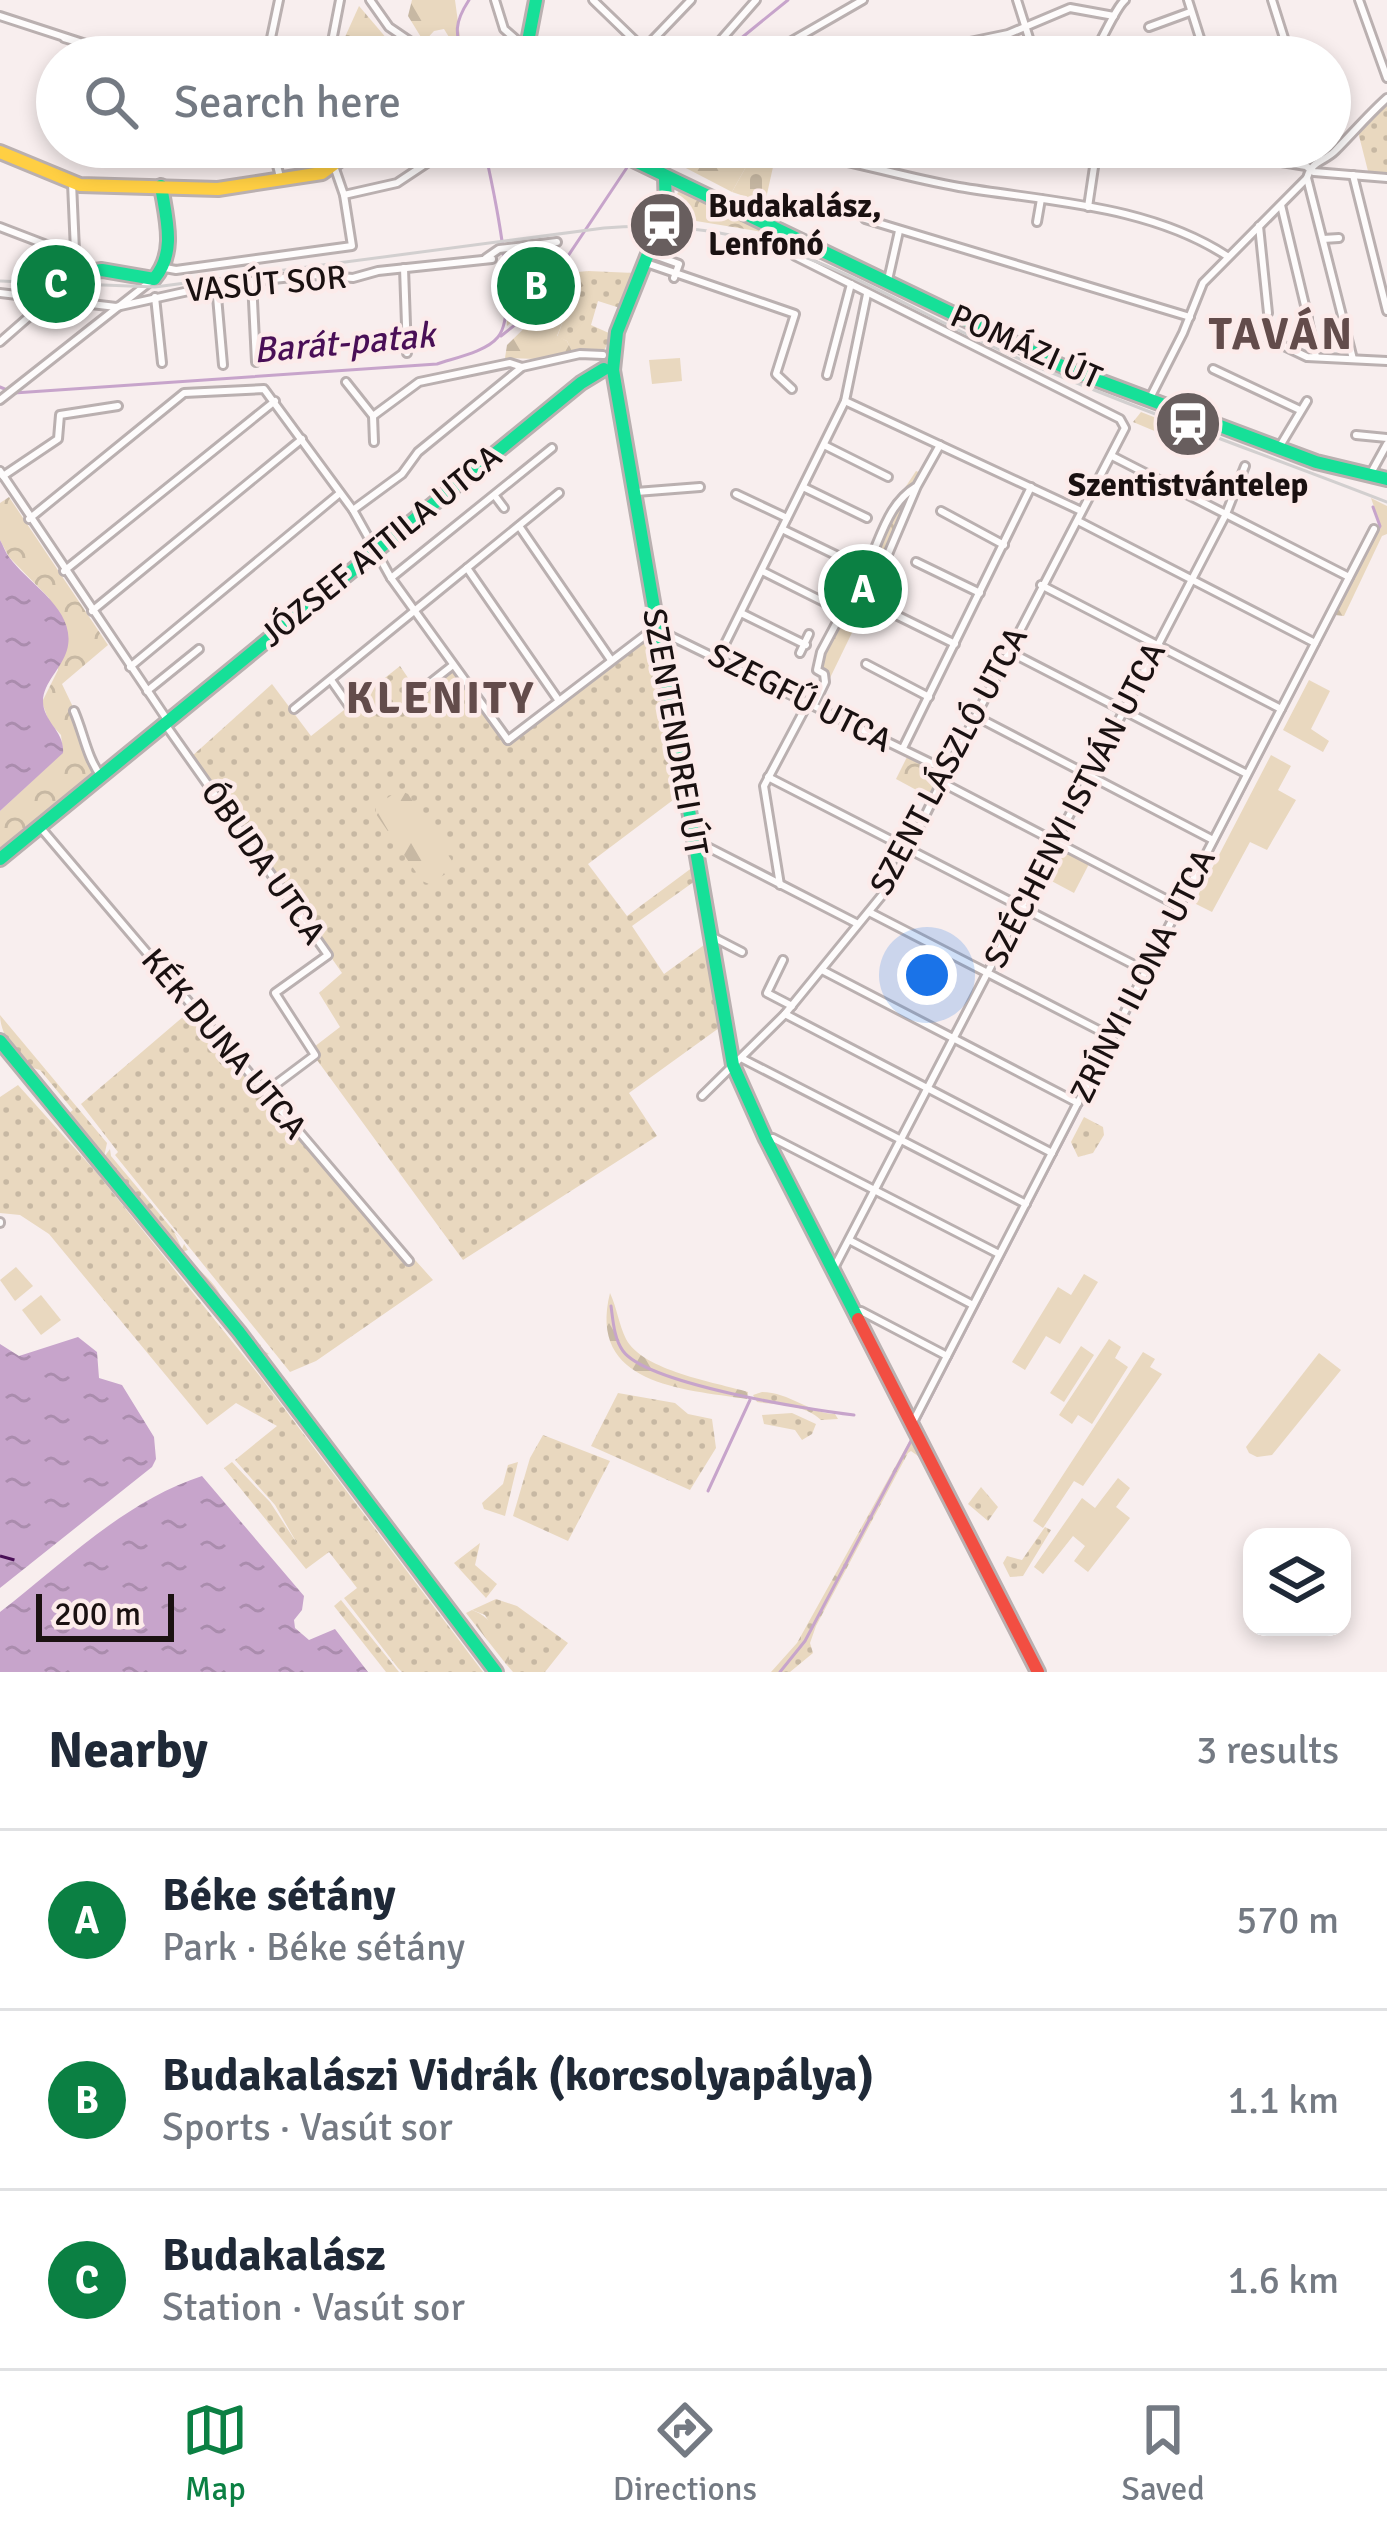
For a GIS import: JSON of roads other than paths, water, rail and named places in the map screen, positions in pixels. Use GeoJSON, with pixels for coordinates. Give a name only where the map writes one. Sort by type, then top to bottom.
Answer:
{"type":"FeatureCollection","features":[{"type":"Feature","properties":{"kind":"main road"},"geometry":{"type":"LineString","coordinates":[[529,36],[536,0]]}},
{"type":"Feature","properties":{"kind":"main road"},"geometry":{"type":"LineString","coordinates":[[0,152],[36,167]]}},
{"type":"Feature","properties":{"kind":"main road"},"geometry":{"type":"LineString","coordinates":[[38,168],[73,183],[169,191],[280,181],[330,169]]}},
{"type":"Feature","properties":{"kind":"main road","name":"POMÁZI ÚT"},"geometry":{"type":"LineString","coordinates":[[648,168],[1049,361],[1279,449],[1387,479]]}},
{"type":"Feature","properties":{"kind":"main road"},"geometry":{"type":"LineString","coordinates":[[604,361],[651,259],[675,185]]}},
{"type":"Feature","properties":{"kind":"main road"},"geometry":{"type":"LineString","coordinates":[[154,279],[169,258],[169,191]]}},
{"type":"Feature","properties":{"kind":"main road","name":"VASÚT SOR"},"geometry":{"type":"LineString","coordinates":[[75,274],[102,270],[154,279]]}},
{"type":"Feature","properties":{"kind":"main road","name":"JÓZSEF ATTILA UTCA"},"geometry":{"type":"LineString","coordinates":[[0,859],[604,361]]}},
{"type":"Feature","properties":{"kind":"main road","name":"SZENTENDREI ÚT"},"geometry":{"type":"LineString","coordinates":[[604,361],[616,398],[711,936],[738,1062],[766,1139],[1038,1672]]}},
{"type":"Feature","properties":{"kind":"main road"},"geometry":{"type":"LineString","coordinates":[[0,1037],[7,1058],[226,1315],[492,1672]]}},
{"type":"Feature","properties":{"kind":"street"},"geometry":{"type":"LineString","coordinates":[[271,36],[279,0]]}},
{"type":"Feature","properties":{"kind":"street"},"geometry":{"type":"LineString","coordinates":[[333,36],[340,0]]}},
{"type":"Feature","properties":{"kind":"street"},"geometry":{"type":"LineString","coordinates":[[370,0],[402,36]]}},
{"type":"Feature","properties":{"kind":"street"},"geometry":{"type":"LineString","coordinates":[[495,0],[510,36]]}},
{"type":"Feature","properties":{"kind":"street"},"geometry":{"type":"LineString","coordinates":[[593,0],[630,36]]}},
{"type":"Feature","properties":{"kind":"street"},"geometry":{"type":"LineString","coordinates":[[656,36],[691,0]]}},
{"type":"Feature","properties":{"kind":"street"},"geometry":{"type":"LineString","coordinates":[[724,36],[756,0]]}},
{"type":"Feature","properties":{"kind":"street"},"geometry":{"type":"LineString","coordinates":[[800,36],[863,0]]}},
{"type":"Feature","properties":{"kind":"street"},"geometry":{"type":"LineString","coordinates":[[1017,0],[1029,36]]}},
{"type":"Feature","properties":{"kind":"street"},"geometry":{"type":"LineString","coordinates":[[1105,36],[1125,0]]}},
{"type":"Feature","properties":{"kind":"street"},"geometry":{"type":"LineString","coordinates":[[1187,0],[1199,36]]}},
{"type":"Feature","properties":{"kind":"street"},"geometry":{"type":"LineString","coordinates":[[1272,0],[1283,36]]}},
{"type":"Feature","properties":{"kind":"street"},"geometry":{"type":"LineString","coordinates":[[1359,0],[1387,77]]}},
{"type":"Feature","properties":{"kind":"street"},"geometry":{"type":"LineString","coordinates":[[1001,36],[1081,4],[1114,16]]}},
{"type":"Feature","properties":{"kind":"street"},"geometry":{"type":"LineString","coordinates":[[1149,27],[1190,12]]}},
{"type":"Feature","properties":{"kind":"street"},"geometry":{"type":"LineString","coordinates":[[0,16],[58,36]]}},
{"type":"Feature","properties":{"kind":"street"},"geometry":{"type":"LineString","coordinates":[[1351,131],[1387,98]]}},
{"type":"Feature","properties":{"kind":"street"},"geometry":{"type":"LineString","coordinates":[[277,168],[280,181]]}},
{"type":"Feature","properties":{"kind":"street"},"geometry":{"type":"LineString","coordinates":[[330,169],[344,195],[397,183],[420,168]]}},
{"type":"Feature","properties":{"kind":"street"},"geometry":{"type":"LineString","coordinates":[[889,168],[954,186],[1155,222],[1227,256]]}},
{"type":"Feature","properties":{"kind":"street"},"geometry":{"type":"LineString","coordinates":[[1088,207],[1094,168]]}},
{"type":"Feature","properties":{"kind":"street"},"geometry":{"type":"LineString","coordinates":[[1149,400],[1208,276],[1281,205],[1310,168],[1386,177]]}},
{"type":"Feature","properties":{"kind":"street"},"geometry":{"type":"LineString","coordinates":[[1353,174],[1387,311]]}},
{"type":"Feature","properties":{"kind":"street"},"geometry":{"type":"LineString","coordinates":[[1306,178],[1353,358]]}},
{"type":"Feature","properties":{"kind":"street"},"geometry":{"type":"LineString","coordinates":[[0,227],[75,254],[73,183]]}},
{"type":"Feature","properties":{"kind":"street","name":"VASÚT SOR"},"geometry":{"type":"LineString","coordinates":[[165,268],[352,246],[344,195]]}},
{"type":"Feature","properties":{"kind":"street"},"geometry":{"type":"LineString","coordinates":[[1037,222],[1042,200]]}},
{"type":"Feature","properties":{"kind":"street"},"geometry":{"type":"LineString","coordinates":[[1281,205],[1316,358]]}},
{"type":"Feature","properties":{"kind":"street"},"geometry":{"type":"LineString","coordinates":[[865,219],[1190,317]]}},
{"type":"Feature","properties":{"kind":"street"},"geometry":{"type":"LineString","coordinates":[[1259,226],[1268,313]]}},
{"type":"Feature","properties":{"kind":"street"},"geometry":{"type":"LineString","coordinates":[[887,283],[899,231]]}},
{"type":"Feature","properties":{"kind":"street"},"geometry":{"type":"LineString","coordinates":[[1323,238],[1339,238]]}},
{"type":"Feature","properties":{"kind":"street","name":"VASÚT SOR"},"geometry":{"type":"LineString","coordinates":[[0,292],[116,307],[216,285],[312,275],[353,278],[488,259],[503,249],[557,242]]}},
{"type":"Feature","properties":{"kind":"street"},"geometry":{"type":"LineString","coordinates":[[718,657],[844,401],[867,294],[794,256]]}},
{"type":"Feature","properties":{"kind":"street"},"geometry":{"type":"LineString","coordinates":[[651,259],[675,276],[795,314],[776,374],[792,389]]}},
{"type":"Feature","properties":{"kind":"street"},"geometry":{"type":"LineString","coordinates":[[404,268],[407,353]]}},
{"type":"Feature","properties":{"kind":"street"},"geometry":{"type":"LineString","coordinates":[[2,398],[154,279]]}},
{"type":"Feature","properties":{"kind":"street"},"geometry":{"type":"LineString","coordinates":[[252,281],[256,362]]}},
{"type":"Feature","properties":{"kind":"street"},"geometry":{"type":"LineString","coordinates":[[826,375],[851,284]]}},
{"type":"Feature","properties":{"kind":"street"},"geometry":{"type":"LineString","coordinates":[[216,285],[223,364]]}},
{"type":"Feature","properties":{"kind":"street","name":"SZENT LÁSZLÓ UTCA"},"geometry":{"type":"LineString","coordinates":[[702,1096],[785,1014],[892,883],[943,769],[950,766],[1125,428],[1122,420],[867,294]]}},
{"type":"Feature","properties":{"kind":"street"},"geometry":{"type":"LineString","coordinates":[[155,297],[163,363]]}},
{"type":"Feature","properties":{"kind":"street"},"geometry":{"type":"LineString","coordinates":[[1339,303],[1354,299]]}},
{"type":"Feature","properties":{"kind":"street"},"geometry":{"type":"LineString","coordinates":[[0,342],[48,300]]}},
{"type":"Feature","properties":{"kind":"street"},"geometry":{"type":"LineString","coordinates":[[1269,339],[1298,355],[1387,361]]}},
{"type":"Feature","properties":{"kind":"street"},"geometry":{"type":"LineString","coordinates":[[373,416],[419,382],[510,363],[522,367],[604,361]]}},
{"type":"Feature","properties":{"kind":"street"},"geometry":{"type":"LineString","coordinates":[[353,511],[522,367]]}},
{"type":"Feature","properties":{"kind":"street"},"geometry":{"type":"LineString","coordinates":[[1213,369],[1300,410]]}},
{"type":"Feature","properties":{"kind":"street"},"geometry":{"type":"LineString","coordinates":[[346,382],[373,416],[374,442]]}},
{"type":"Feature","properties":{"kind":"street"},"geometry":{"type":"LineString","coordinates":[[29,519],[187,392],[242,388],[268,392],[508,744],[610,660],[656,629]]}},
{"type":"Feature","properties":{"kind":"street"},"geometry":{"type":"LineString","coordinates":[[64,571],[275,400]]}},
{"type":"Feature","properties":{"kind":"street"},"geometry":{"type":"LineString","coordinates":[[1279,449],[1307,400]]}},
{"type":"Feature","properties":{"kind":"street"},"geometry":{"type":"LineString","coordinates":[[844,401],[1031,487],[1192,580],[1315,643]]}},
{"type":"Feature","properties":{"kind":"street"},"geometry":{"type":"LineString","coordinates":[[118,406],[60,415],[56,441],[2,474],[130,667],[172,718]]}},
{"type":"Feature","properties":{"kind":"street"},"geometry":{"type":"LineString","coordinates":[[1355,435],[1387,441],[1370,476]]}},
{"type":"Feature","properties":{"kind":"street"},"geometry":{"type":"LineString","coordinates":[[92,611],[302,439]]}},
{"type":"Feature","properties":{"kind":"street"},"geometry":{"type":"LineString","coordinates":[[824,445],[888,477]]}},
{"type":"Feature","properties":{"kind":"street"},"geometry":{"type":"LineString","coordinates":[[873,553],[884,566],[917,486],[940,445]]}},
{"type":"Feature","properties":{"kind":"street"},"geometry":{"type":"LineString","coordinates":[[392,578],[551,448]]}},
{"type":"Feature","properties":{"kind":"street"},"geometry":{"type":"LineString","coordinates":[[1111,455],[1349,578]]}},
{"type":"Feature","properties":{"kind":"street","name":"SZÉCHENYI ISTVÁN UTCA"},"geometry":{"type":"LineString","coordinates":[[833,1269],[1226,514],[1245,466]]}},
{"type":"Feature","properties":{"kind":"street"},"geometry":{"type":"LineString","coordinates":[[780,886],[763,795],[768,777],[825,682],[817,664],[896,503],[917,486]]}},
{"type":"Feature","properties":{"kind":"street"},"geometry":{"type":"LineString","coordinates":[[633,492],[700,487]]}},
{"type":"Feature","properties":{"kind":"street"},"geometry":{"type":"LineString","coordinates":[[803,487],[867,518]]}},
{"type":"Feature","properties":{"kind":"street"},"geometry":{"type":"LineString","coordinates":[[903,749],[1031,487]]}},
{"type":"Feature","properties":{"kind":"street"},"geometry":{"type":"LineString","coordinates":[[130,667],[340,493]]}},
{"type":"Feature","properties":{"kind":"street"},"geometry":{"type":"LineString","coordinates":[[294,710],[560,493]]}},
{"type":"Feature","properties":{"kind":"street"},"geometry":{"type":"LineString","coordinates":[[736,494],[788,519]]}},
{"type":"Feature","properties":{"kind":"street"},"geometry":{"type":"LineString","coordinates":[[495,496],[504,508]]}},
{"type":"Feature","properties":{"kind":"street"},"geometry":{"type":"LineString","coordinates":[[941,511],[1004,544]]}},
{"type":"Feature","properties":{"kind":"street"},"geometry":{"type":"LineString","coordinates":[[519,526],[610,660]]}},
{"type":"Feature","properties":{"kind":"street"},"geometry":{"type":"LineString","coordinates":[[782,529],[846,560]]}},
{"type":"Feature","properties":{"kind":"street","name":"ZRÍNYI ILONA UTCA"},"geometry":{"type":"LineString","coordinates":[[914,1427],[1374,529]]}},
{"type":"Feature","properties":{"kind":"street"},"geometry":{"type":"LineString","coordinates":[[916,562],[980,593]]}},
{"type":"Feature","properties":{"kind":"street"},"geometry":{"type":"LineString","coordinates":[[467,568],[559,701]]}},
{"type":"Feature","properties":{"kind":"street"},"geometry":{"type":"LineString","coordinates":[[762,571],[826,603]]}},
{"type":"Feature","properties":{"kind":"street"},"geometry":{"type":"LineString","coordinates":[[1041,585],[1281,709]]}},
{"type":"Feature","properties":{"kind":"street"},"geometry":{"type":"LineString","coordinates":[[890,612],[955,644]]}},
{"type":"Feature","properties":{"kind":"street"},"geometry":{"type":"LineString","coordinates":[[741,613],[805,645]]}},
{"type":"Feature","properties":{"kind":"street"},"geometry":{"type":"LineString","coordinates":[[842,614],[852,620]]}},
{"type":"Feature","properties":{"kind":"street","name":"SZEGFŰ UTCA"},"geometry":{"type":"LineString","coordinates":[[656,629],[943,769]]}},
{"type":"Feature","properties":{"kind":"street"},"geometry":{"type":"LineString","coordinates":[[800,653],[809,634]]}},
{"type":"Feature","properties":{"kind":"street"},"geometry":{"type":"LineString","coordinates":[[147,691],[199,649]]}},
{"type":"Feature","properties":{"kind":"street"},"geometry":{"type":"LineString","coordinates":[[1007,651],[1247,774]]}},
{"type":"Feature","properties":{"kind":"street"},"geometry":{"type":"LineString","coordinates":[[866,664],[929,697]]}},
{"type":"Feature","properties":{"kind":"street"},"geometry":{"type":"LineString","coordinates":[[420,691],[453,665]]}},
{"type":"Feature","properties":{"kind":"street"},"geometry":{"type":"LineString","coordinates":[[331,680],[352,710]]}},
{"type":"Feature","properties":{"kind":"street"},"geometry":{"type":"LineString","coordinates":[[74,711],[89,760],[101,776]]}},
{"type":"Feature","properties":{"kind":"street"},"geometry":{"type":"LineString","coordinates":[[976,716],[1213,840]]}},
{"type":"Feature","properties":{"kind":"street","name":"ÓBUDA UTCA"},"geometry":{"type":"LineString","coordinates":[[172,718],[328,955],[275,993],[315,1055],[266,1092]]}},
{"type":"Feature","properties":{"kind":"street"},"geometry":{"type":"LineString","coordinates":[[768,777],[1146,971]]}},
{"type":"Feature","properties":{"kind":"street"},"geometry":{"type":"LineString","coordinates":[[941,782],[1179,906]]}},
{"type":"Feature","properties":{"kind":"street","name":"KÉK DUNA UTCA"},"geometry":{"type":"LineString","coordinates":[[40,827],[409,1261]]}},
{"type":"Feature","properties":{"kind":"street"},"geometry":{"type":"LineString","coordinates":[[694,840],[858,924]]}},
{"type":"Feature","properties":{"kind":"street"},"geometry":{"type":"LineString","coordinates":[[868,912],[1112,1036]]}},
{"type":"Feature","properties":{"kind":"street"},"geometry":{"type":"LineString","coordinates":[[711,936],[742,952]]}},
{"type":"Feature","properties":{"kind":"street"},"geometry":{"type":"LineString","coordinates":[[783,960],[767,993],[792,1006]]}},
{"type":"Feature","properties":{"kind":"street"},"geometry":{"type":"LineString","coordinates":[[822,970],[1078,1103]]}},
{"type":"Feature","properties":{"kind":"street"},"geometry":{"type":"LineString","coordinates":[[785,1014],[1052,1153]]}},
{"type":"Feature","properties":{"kind":"street"},"geometry":{"type":"LineString","coordinates":[[738,1062],[904,1139],[1026,1204]]}},
{"type":"Feature","properties":{"kind":"street"},"geometry":{"type":"LineString","coordinates":[[766,1139],[773,1138],[999,1254]]}},
{"type":"Feature","properties":{"kind":"street"},"geometry":{"type":"LineString","coordinates":[[851,1241],[973,1305]]}},
{"type":"Feature","properties":{"kind":"street"},"geometry":{"type":"LineString","coordinates":[[855,1312],[947,1356]]}},
{"type":"Feature","properties":{"kind":"water"},"geometry":{"type":"Polygon","coordinates":[[[0,540],[17,567],[58,610],[68,636],[65,657],[43,701],[63,753],[0,811],[0,540]]]}},
{"type":"Feature","properties":{"kind":"water"},"geometry":{"type":"Polygon","coordinates":[[[78,1337],[97,1352],[99,1378],[122,1385],[154,1437],[156,1459],[152,1467],[0,1588],[0,1344],[19,1356],[78,1337]]]}},
{"type":"Feature","properties":{"kind":"water"},"geometry":{"type":"Polygon","coordinates":[[[202,1476],[304,1596],[295,1628],[309,1640],[335,1629],[368,1672],[0,1672],[0,1612],[121,1517],[202,1476]]]}},
{"type":"Feature","properties":{"kind":"waterway","name":"Barát-patak"},"geometry":{"type":"LineString","coordinates":[[458,36],[469,0]]}},
{"type":"Feature","properties":{"kind":"waterway"},"geometry":{"type":"LineString","coordinates":[[744,36],[788,0]]}},
{"type":"Feature","properties":{"kind":"waterway","name":"Barát-patak"},"geometry":{"type":"LineString","coordinates":[[0,387],[14,393],[437,364],[486,347],[498,337],[507,301],[503,245],[489,168]]}},
{"type":"Feature","properties":{"kind":"waterway"},"geometry":{"type":"LineString","coordinates":[[501,336],[530,313],[627,168]]}},
{"type":"Feature","properties":{"kind":"waterway"},"geometry":{"type":"LineString","coordinates":[[1149,392],[1172,348]]}},
{"type":"Feature","properties":{"kind":"waterway"},"geometry":{"type":"LineString","coordinates":[[918,1422],[1380,526],[1373,507]]}},
{"type":"Feature","properties":{"kind":"waterway"},"geometry":{"type":"LineString","coordinates":[[611,1306],[620,1346],[638,1363],[731,1393],[854,1415]]}},
{"type":"Feature","properties":{"kind":"waterway"},"geometry":{"type":"LineString","coordinates":[[708,1491],[750,1400]]}},
{"type":"Feature","properties":{"kind":"waterway"},"geometry":{"type":"LineString","coordinates":[[780,1672],[805,1641],[912,1439]]}},
{"type":"Feature","properties":{"kind":"tram line"},"geometry":{"type":"LineString","coordinates":[[0,281],[155,287],[604,228],[667,227],[724,234],[827,266],[1031,364],[1387,502]]}},
{"type":"Feature","properties":{"kind":"place","name":"Budakalász, Lenfonó"},"geometry":{"type":"Point","coordinates":[662,225]}},
{"type":"Feature","properties":{"kind":"place","name":"Budakalász"},"geometry":{"type":"Point","coordinates":[56,284]}},
{"type":"Feature","properties":{"kind":"place","name":"Budakalászi Vidrák (korcsolyapálya)"},"geometry":{"type":"Point","coordinates":[536,286]}},
{"type":"Feature","properties":{"kind":"place","name":"Szentistvántelep"},"geometry":{"type":"Point","coordinates":[1188,424]}},
{"type":"Feature","properties":{"kind":"place","name":"Béke sétány"},"geometry":{"type":"Point","coordinates":[863,589]}},
{"type":"Feature","properties":{"kind":"district","name":"TAVÁN"},"geometry":{"type":"Point","coordinates":[1282,334]}},
{"type":"Feature","properties":{"kind":"district","name":"KLENITY"},"geometry":{"type":"Point","coordinates":[441,698]}}]}
